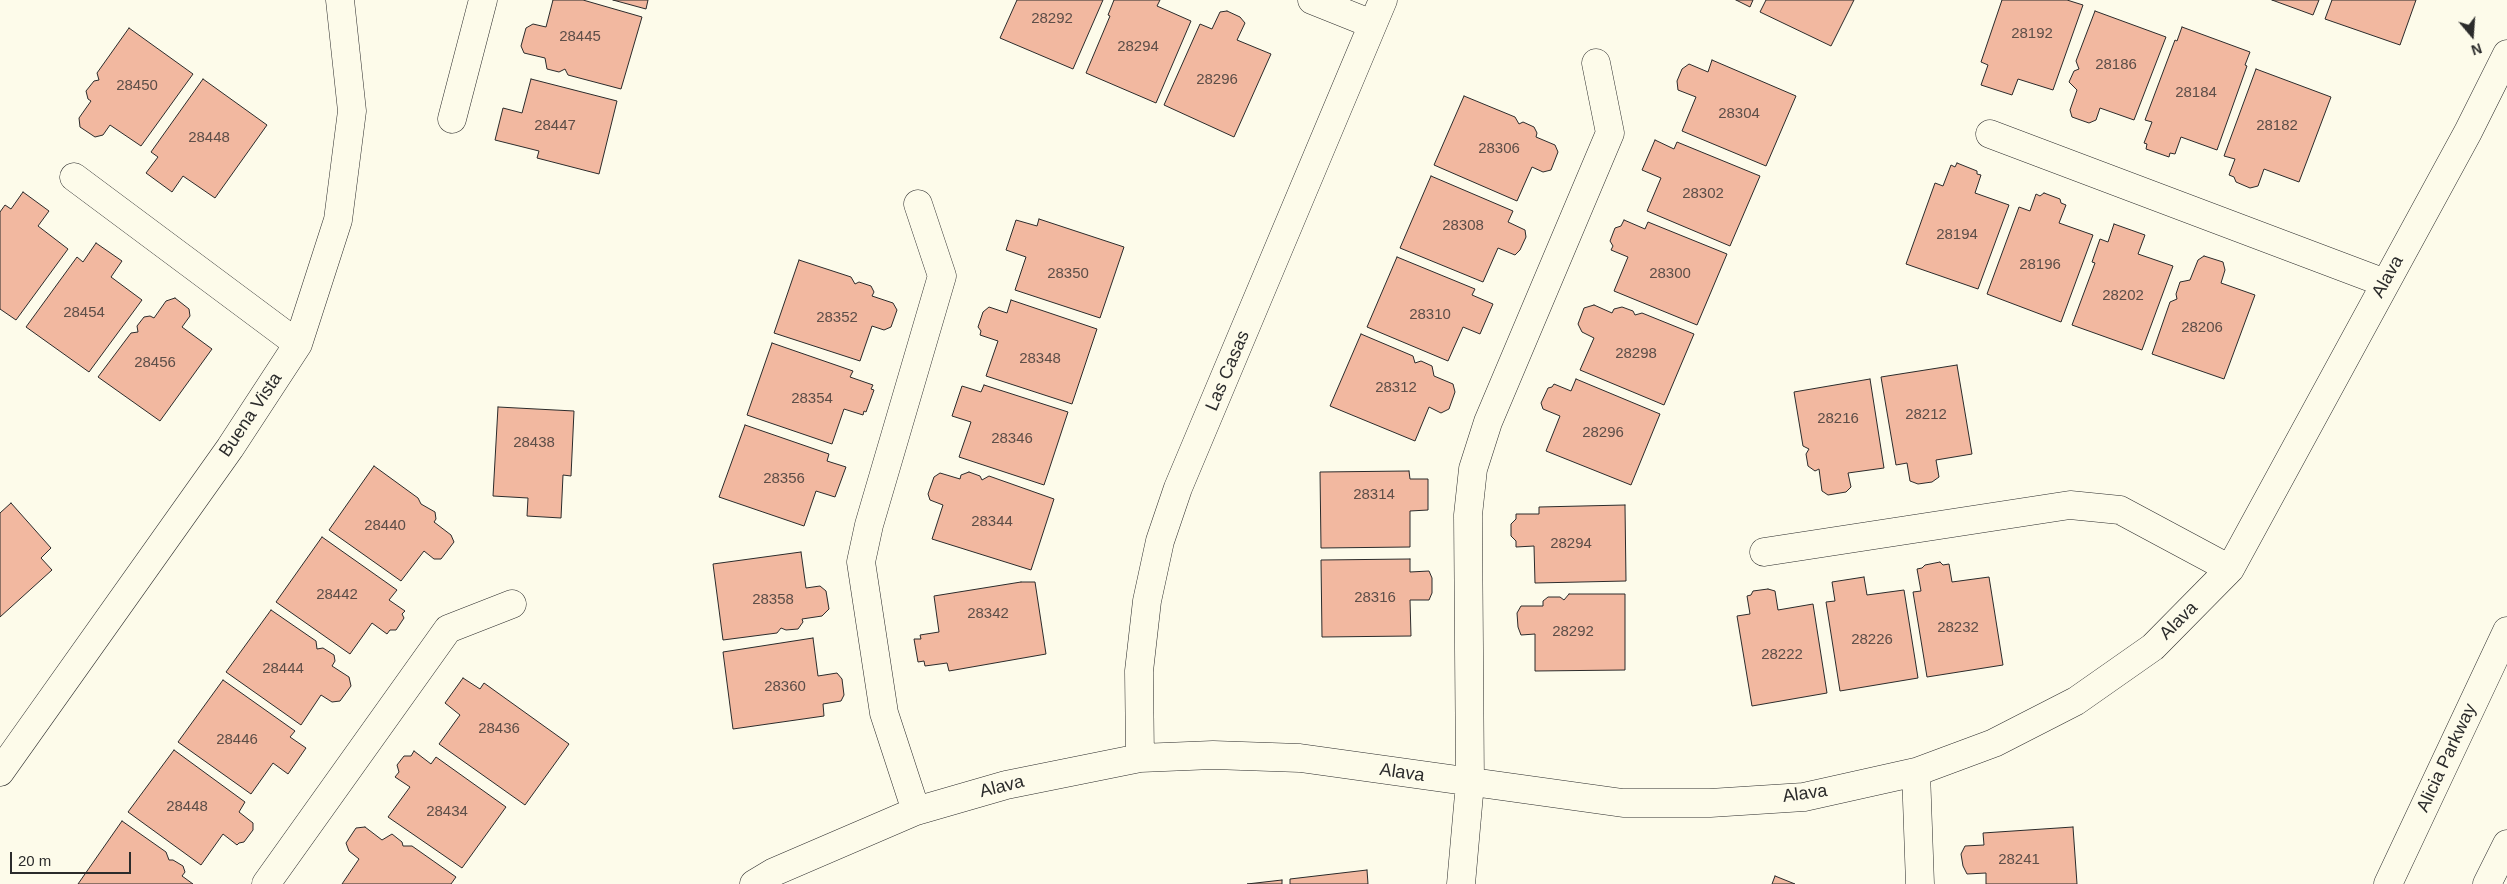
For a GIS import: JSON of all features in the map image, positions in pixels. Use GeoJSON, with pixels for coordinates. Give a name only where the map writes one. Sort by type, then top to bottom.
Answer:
{"type":"FeatureCollection","features":[{"type":"Feature","properties":{"kind":"street","name":"Buena Vista"},"geometry":{"type":"LineString","coordinates":[[4,758],[230,448],[298,344],[338,220],[352,111],[340,0]]}},
{"type":"Feature","properties":{"kind":"street"},"geometry":{"type":"LineString","coordinates":[[452,118],[483,0]]}},
{"type":"Feature","properties":{"kind":"street"},"geometry":{"type":"LineString","coordinates":[[1312,0],[1372,24]]}},
{"type":"Feature","properties":{"kind":"street","name":"Las Casas"},"geometry":{"type":"LineString","coordinates":[[1140,758],[1139,671],[1147,601],[1160,541],[1178,488],[1383,0]]}},
{"type":"Feature","properties":{"kind":"street","name":"Alava"},"geometry":{"type":"LineString","coordinates":[[754,884],[774,872],[916,811],[1006,785],[1140,758],[1213,755],[1300,758],[1623,803],[1710,803],[1804,797],[1916,772],[1994,743],[2076,702],[2153,647],[2230,569],[2468,132],[2507,54]]}},
{"type":"Feature","properties":{"kind":"street"},"geometry":{"type":"LineString","coordinates":[[1460,884],[1470,783],[1468,515],[1473,469],[1488,422],[1610,133],[1596,63]]}},
{"type":"Feature","properties":{"kind":"street"},"geometry":{"type":"LineString","coordinates":[[1990,134],[2385,283]]}},
{"type":"Feature","properties":{"kind":"street"},"geometry":{"type":"LineString","coordinates":[[74,177],[298,344]]}},
{"type":"Feature","properties":{"kind":"street"},"geometry":{"type":"LineString","coordinates":[[916,811],[884,714],[861,562],[869,525],[942,276],[918,204]]}},
{"type":"Feature","properties":{"kind":"street"},"geometry":{"type":"LineString","coordinates":[[1764,552],[2070,505],[2120,510],[2230,569]]}},
{"type":"Feature","properties":{"kind":"street"},"geometry":{"type":"LineString","coordinates":[[266,884],[448,629],[512,604]]}},
{"type":"Feature","properties":{"kind":"street","name":"Alicia Parkway"},"geometry":{"type":"LineString","coordinates":[[2388,884],[2507,631]]}},
{"type":"Feature","properties":{"kind":"street"},"geometry":{"type":"LineString","coordinates":[[1916,772],[1920,884]]}},
{"type":"Feature","properties":{"kind":"street"},"geometry":{"type":"LineString","coordinates":[[2487,884],[2507,844]]}},
{"type":"Feature","properties":{"kind":"building"},"geometry":{"type":"Polygon","coordinates":[[[553,0],[583,0],[642,17],[621,89],[568,75],[565,69],[559,72],[547,69],[545,58],[524,53],[521,46],[526,28],[533,24],[546,27],[553,0]]]}},
{"type":"Feature","properties":{"kind":"building"},"geometry":{"type":"Polygon","coordinates":[[[613,0],[648,0],[646,9],[613,0]]]}},
{"type":"Feature","properties":{"kind":"building"},"geometry":{"type":"Polygon","coordinates":[[[1017,0],[1103,0],[1073,69],[1000,38],[1017,0]]]}},
{"type":"Feature","properties":{"kind":"building"},"geometry":{"type":"Polygon","coordinates":[[[1114,0],[1160,0],[1157,6],[1191,21],[1156,103],[1086,73],[1110,16],[1108,15],[1114,0]]]}},
{"type":"Feature","properties":{"kind":"building"},"geometry":{"type":"Polygon","coordinates":[[[1736,0],[1753,0],[1750,7],[1736,0]]]}},
{"type":"Feature","properties":{"kind":"building"},"geometry":{"type":"Polygon","coordinates":[[[1766,0],[1854,0],[1831,46],[1760,12],[1766,0]]]}},
{"type":"Feature","properties":{"kind":"building"},"geometry":{"type":"Polygon","coordinates":[[[2002,0],[2067,0],[2083,5],[2053,90],[2018,79],[2012,95],[1981,85],[1988,65],[1981,62],[2002,0]]]}},
{"type":"Feature","properties":{"kind":"building"},"geometry":{"type":"Polygon","coordinates":[[[2272,0],[2319,0],[2313,15],[2272,0]]]}},
{"type":"Feature","properties":{"kind":"building"},"geometry":{"type":"Polygon","coordinates":[[[2332,0],[2416,0],[2400,45],[2325,19],[2332,0]]]}},
{"type":"Feature","properties":{"kind":"building"},"geometry":{"type":"Polygon","coordinates":[[[1227,11],[1240,17],[1245,23],[1237,40],[1271,54],[1234,137],[1164,105],[1200,24],[1212,29],[1220,12],[1227,11]]]}},
{"type":"Feature","properties":{"kind":"building"},"geometry":{"type":"Polygon","coordinates":[[[2095,11],[2166,37],[2134,120],[2100,108],[2096,120],[2089,123],[2072,117],[2070,110],[2077,90],[2069,82],[2074,71],[2079,69],[2076,61],[2095,11]]]}},
{"type":"Feature","properties":{"kind":"building"},"geometry":{"type":"Polygon","coordinates":[[[2182,27],[2250,52],[2245,65],[2247,66],[2217,150],[2181,137],[2175,154],[2170,153],[2169,157],[2146,149],[2147,144],[2144,143],[2152,122],[2145,120],[2175,40],[2177,41],[2182,27]]]}},
{"type":"Feature","properties":{"kind":"building"},"geometry":{"type":"Polygon","coordinates":[[[129,28],[193,74],[141,146],[110,125],[103,135],[95,137],[80,127],[79,118],[91,101],[88,99],[86,91],[94,81],[99,80],[97,73],[129,28]]]}},
{"type":"Feature","properties":{"kind":"building"},"geometry":{"type":"Polygon","coordinates":[[[1712,60],[1796,96],[1766,166],[1682,131],[1696,97],[1678,90],[1677,81],[1682,69],[1689,64],[1708,72],[1712,60]]]}},
{"type":"Feature","properties":{"kind":"building"},"geometry":{"type":"Polygon","coordinates":[[[2256,69],[2331,97],[2299,182],[2264,169],[2258,186],[2250,188],[2236,182],[2234,177],[2229,175],[2235,159],[2224,156],[2256,69]]]}},
{"type":"Feature","properties":{"kind":"building"},"geometry":{"type":"Polygon","coordinates":[[[203,79],[267,125],[215,198],[183,176],[172,192],[146,173],[158,157],[151,152],[203,79]]]}},
{"type":"Feature","properties":{"kind":"building"},"geometry":{"type":"Polygon","coordinates":[[[531,79],[617,101],[599,174],[537,158],[539,151],[495,140],[503,108],[522,113],[531,79]]]}},
{"type":"Feature","properties":{"kind":"building"},"geometry":{"type":"Polygon","coordinates":[[[1464,96],[1515,117],[1519,124],[1523,122],[1534,127],[1537,133],[1536,137],[1555,145],[1558,152],[1551,170],[1543,172],[1532,167],[1517,201],[1434,165],[1464,96]]]}},
{"type":"Feature","properties":{"kind":"building"},"geometry":{"type":"Polygon","coordinates":[[[1655,140],[1674,149],[1677,142],[1760,176],[1730,246],[1647,211],[1661,178],[1642,170],[1655,140]]]}},
{"type":"Feature","properties":{"kind":"building"},"geometry":{"type":"Polygon","coordinates":[[[1957,163],[1977,171],[1977,174],[1981,175],[1975,193],[2009,205],[1978,289],[1906,264],[1935,183],[1943,186],[1951,165],[1955,167],[1957,163]]]}},
{"type":"Feature","properties":{"kind":"building"},"geometry":{"type":"Polygon","coordinates":[[[1431,176],[1513,211],[1508,222],[1525,230],[1526,237],[1520,250],[1515,255],[1498,248],[1483,282],[1400,248],[1431,176]]]}},
{"type":"Feature","properties":{"kind":"building"},"geometry":{"type":"Polygon","coordinates":[[[23,192],[49,211],[38,226],[68,249],[16,320],[0,309],[0,212],[5,205],[11,209],[23,192]]]}},
{"type":"Feature","properties":{"kind":"building"},"geometry":{"type":"Polygon","coordinates":[[[2044,193],[2060,199],[2061,203],[2066,205],[2059,223],[2093,235],[2061,322],[1987,294],[2019,207],[2030,211],[2036,194],[2040,196],[2044,193]]]}},
{"type":"Feature","properties":{"kind":"building"},"geometry":{"type":"Polygon","coordinates":[[[1039,219],[1124,247],[1100,318],[1015,290],[1026,257],[1006,250],[1016,220],[1037,226],[1039,219]]]}},
{"type":"Feature","properties":{"kind":"building"},"geometry":{"type":"Polygon","coordinates":[[[1624,220],[1645,229],[1648,222],[1727,254],[1697,325],[1614,291],[1628,257],[1611,250],[1613,246],[1610,241],[1615,228],[1621,226],[1624,220]]]}},
{"type":"Feature","properties":{"kind":"building"},"geometry":{"type":"Polygon","coordinates":[[[2114,224],[2145,235],[2138,254],[2173,266],[2142,350],[2072,325],[2095,263],[2092,262],[2100,239],[2108,242],[2114,224]]]}},
{"type":"Feature","properties":{"kind":"building"},"geometry":{"type":"Polygon","coordinates":[[[96,243],[122,261],[111,277],[142,300],[89,372],[26,327],[77,257],[83,262],[96,243]]]}},
{"type":"Feature","properties":{"kind":"building"},"geometry":{"type":"Polygon","coordinates":[[[2204,256],[2223,262],[2225,270],[2221,283],[2255,295],[2224,379],[2152,354],[2170,302],[2177,299],[2176,294],[2180,282],[2190,280],[2198,260],[2204,256]]]}},
{"type":"Feature","properties":{"kind":"building"},"geometry":{"type":"Polygon","coordinates":[[[1397,257],[1475,289],[1472,295],[1493,304],[1480,334],[1463,327],[1448,361],[1367,327],[1397,257]]]}},
{"type":"Feature","properties":{"kind":"building"},"geometry":{"type":"Polygon","coordinates":[[[799,260],[851,277],[855,284],[859,282],[871,286],[874,292],[872,296],[893,303],[897,310],[891,327],[884,330],[872,326],[860,361],[774,333],[799,260]]]}},
{"type":"Feature","properties":{"kind":"building"},"geometry":{"type":"Polygon","coordinates":[[[175,298],[189,309],[190,316],[182,327],[212,349],[160,421],[98,377],[131,333],[138,332],[137,326],[144,317],[150,316],[154,318],[166,301],[175,298]]]}},
{"type":"Feature","properties":{"kind":"building"},"geometry":{"type":"Polygon","coordinates":[[[1011,300],[1097,329],[1072,404],[986,376],[998,341],[980,335],[981,331],[978,327],[983,312],[989,307],[1007,313],[1011,300]]]}},
{"type":"Feature","properties":{"kind":"building"},"geometry":{"type":"Polygon","coordinates":[[[1594,305],[1612,313],[1614,309],[1622,307],[1633,311],[1635,315],[1642,313],[1694,334],[1664,405],[1580,370],[1594,338],[1582,332],[1578,324],[1584,308],[1594,305]]]}},
{"type":"Feature","properties":{"kind":"building"},"geometry":{"type":"Polygon","coordinates":[[[1361,334],[1413,356],[1415,363],[1421,361],[1432,366],[1434,376],[1453,384],[1455,392],[1449,409],[1441,413],[1429,407],[1415,441],[1330,406],[1361,334]]]}},
{"type":"Feature","properties":{"kind":"building"},"geometry":{"type":"Polygon","coordinates":[[[772,343],[853,371],[850,377],[873,385],[871,389],[874,390],[866,412],[864,411],[863,415],[844,409],[832,444],[747,415],[772,343]]]}},
{"type":"Feature","properties":{"kind":"building"},"geometry":{"type":"Polygon","coordinates":[[[1957,365],[1972,454],[1936,460],[1939,477],[1932,482],[1918,484],[1910,481],[1907,463],[1896,465],[1881,377],[1957,365]]]}},
{"type":"Feature","properties":{"kind":"building"},"geometry":{"type":"Polygon","coordinates":[[[1576,379],[1660,414],[1631,485],[1546,451],[1560,416],[1543,409],[1541,403],[1548,388],[1554,384],[1571,391],[1576,379]]]}},
{"type":"Feature","properties":{"kind":"building"},"geometry":{"type":"Polygon","coordinates":[[[1870,379],[1884,468],[1848,473],[1851,487],[1846,492],[1828,495],[1822,491],[1819,469],[1815,471],[1808,466],[1806,454],[1809,449],[1803,446],[1794,392],[1870,379]]]}},
{"type":"Feature","properties":{"kind":"building"},"geometry":{"type":"Polygon","coordinates":[[[984,385],[1068,412],[1044,485],[959,457],[971,422],[952,416],[962,386],[981,392],[984,385]]]}},
{"type":"Feature","properties":{"kind":"building"},"geometry":{"type":"Polygon","coordinates":[[[498,407],[574,411],[571,476],[563,475],[561,518],[527,516],[528,498],[493,496],[498,407]]]}},
{"type":"Feature","properties":{"kind":"building"},"geometry":{"type":"Polygon","coordinates":[[[745,425],[829,454],[827,461],[846,467],[835,497],[816,491],[804,526],[719,497],[745,425]]]}},
{"type":"Feature","properties":{"kind":"building"},"geometry":{"type":"Polygon","coordinates":[[[374,466],[418,498],[421,504],[435,512],[436,519],[434,522],[451,535],[454,542],[441,559],[434,559],[424,551],[401,581],[329,530],[374,466]]]}},
{"type":"Feature","properties":{"kind":"building"},"geometry":{"type":"Polygon","coordinates":[[[1409,471],[1410,479],[1428,479],[1428,510],[1410,511],[1410,547],[1321,548],[1320,472],[1409,471]]]}},
{"type":"Feature","properties":{"kind":"building"},"geometry":{"type":"Polygon","coordinates":[[[969,472],[980,476],[982,480],[989,476],[1054,499],[1031,570],[932,539],[943,505],[930,500],[928,494],[934,477],[940,473],[960,479],[961,475],[969,472]]]}},
{"type":"Feature","properties":{"kind":"building"},"geometry":{"type":"Polygon","coordinates":[[[11,503],[51,548],[41,558],[52,570],[0,617],[0,513],[11,503]]]}},
{"type":"Feature","properties":{"kind":"building"},"geometry":{"type":"Polygon","coordinates":[[[1625,505],[1626,581],[1535,583],[1534,546],[1516,547],[1516,541],[1511,536],[1511,524],[1516,519],[1516,514],[1539,514],[1539,507],[1625,505]]]}},
{"type":"Feature","properties":{"kind":"building"},"geometry":{"type":"Polygon","coordinates":[[[322,537],[397,590],[389,600],[405,611],[402,614],[404,618],[396,630],[390,630],[387,634],[372,623],[350,654],[276,602],[322,537]]]}},
{"type":"Feature","properties":{"kind":"building"},"geometry":{"type":"Polygon","coordinates":[[[801,552],[806,588],[820,586],[826,591],[829,609],[822,616],[802,619],[803,622],[798,629],[786,630],[781,628],[777,633],[723,640],[713,564],[801,552]]]}},
{"type":"Feature","properties":{"kind":"building"},"geometry":{"type":"Polygon","coordinates":[[[1410,559],[1410,572],[1429,571],[1432,578],[1432,593],[1429,600],[1410,600],[1411,636],[1322,637],[1321,560],[1410,559]]]}},
{"type":"Feature","properties":{"kind":"building"},"geometry":{"type":"Polygon","coordinates":[[[1940,562],[1943,565],[1949,564],[1952,582],[1989,577],[2003,665],[1927,677],[1913,592],[1921,591],[1917,569],[1940,562]]]}},
{"type":"Feature","properties":{"kind":"building"},"geometry":{"type":"Polygon","coordinates":[[[1864,577],[1867,595],[1904,590],[1918,678],[1840,691],[1826,602],[1835,601],[1832,582],[1864,577]]]}},
{"type":"Feature","properties":{"kind":"building"},"geometry":{"type":"Polygon","coordinates":[[[1021,582],[1035,582],[1046,654],[949,671],[947,663],[925,666],[924,661],[918,662],[914,639],[921,639],[920,635],[939,632],[934,596],[1021,582]]]}},
{"type":"Feature","properties":{"kind":"building"},"geometry":{"type":"Polygon","coordinates":[[[1768,589],[1775,591],[1778,610],[1813,604],[1827,693],[1752,706],[1737,616],[1750,614],[1747,596],[1751,595],[1753,591],[1768,589]]]}},
{"type":"Feature","properties":{"kind":"building"},"geometry":{"type":"Polygon","coordinates":[[[1569,594],[1625,594],[1625,670],[1535,671],[1535,634],[1521,635],[1518,627],[1517,613],[1521,606],[1543,606],[1543,601],[1548,597],[1560,597],[1564,600],[1569,594]]]}},
{"type":"Feature","properties":{"kind":"building"},"geometry":{"type":"Polygon","coordinates":[[[271,610],[316,641],[317,649],[323,648],[334,655],[335,661],[332,666],[349,677],[351,686],[340,701],[332,702],[321,695],[301,725],[226,672],[271,610]]]}},
{"type":"Feature","properties":{"kind":"building"},"geometry":{"type":"Polygon","coordinates":[[[813,638],[818,676],[837,673],[842,679],[844,695],[841,701],[823,704],[824,716],[733,729],[723,652],[813,638]]]}},
{"type":"Feature","properties":{"kind":"building"},"geometry":{"type":"Polygon","coordinates":[[[463,678],[480,689],[484,683],[569,744],[525,805],[439,744],[460,715],[445,703],[463,678]]]}},
{"type":"Feature","properties":{"kind":"building"},"geometry":{"type":"Polygon","coordinates":[[[223,680],[295,731],[290,737],[306,748],[288,774],[273,763],[251,794],[178,742],[223,680]]]}},
{"type":"Feature","properties":{"kind":"building"},"geometry":{"type":"Polygon","coordinates":[[[174,750],[245,802],[239,812],[253,823],[253,830],[244,842],[237,845],[223,834],[201,865],[128,812],[174,750]]]}},
{"type":"Feature","properties":{"kind":"building"},"geometry":{"type":"Polygon","coordinates":[[[414,751],[431,764],[436,757],[506,807],[462,868],[388,817],[410,787],[395,777],[399,772],[397,765],[404,756],[411,756],[414,751]]]}},
{"type":"Feature","properties":{"kind":"building"},"geometry":{"type":"Polygon","coordinates":[[[122,821],[166,852],[169,860],[173,860],[183,866],[185,872],[182,876],[193,884],[78,884],[122,821]]]}},
{"type":"Feature","properties":{"kind":"building"},"geometry":{"type":"Polygon","coordinates":[[[365,827],[382,840],[392,834],[402,842],[403,846],[412,846],[456,877],[451,884],[342,884],[359,859],[349,851],[346,843],[356,828],[365,827]]]}},
{"type":"Feature","properties":{"kind":"building"},"geometry":{"type":"Polygon","coordinates":[[[2073,827],[2077,884],[1986,884],[1986,873],[1967,874],[1963,866],[1961,854],[1965,846],[1984,845],[1983,833],[2073,827]]]}},
{"type":"Feature","properties":{"kind":"building"},"geometry":{"type":"Polygon","coordinates":[[[1367,870],[1368,884],[1290,884],[1290,879],[1367,870]]]}},
{"type":"Feature","properties":{"kind":"building"},"geometry":{"type":"Polygon","coordinates":[[[1775,876],[1795,884],[1772,884],[1775,876]]]}},
{"type":"Feature","properties":{"kind":"building"},"geometry":{"type":"Polygon","coordinates":[[[1282,880],[1282,884],[1247,884],[1282,880]]]}}]}
